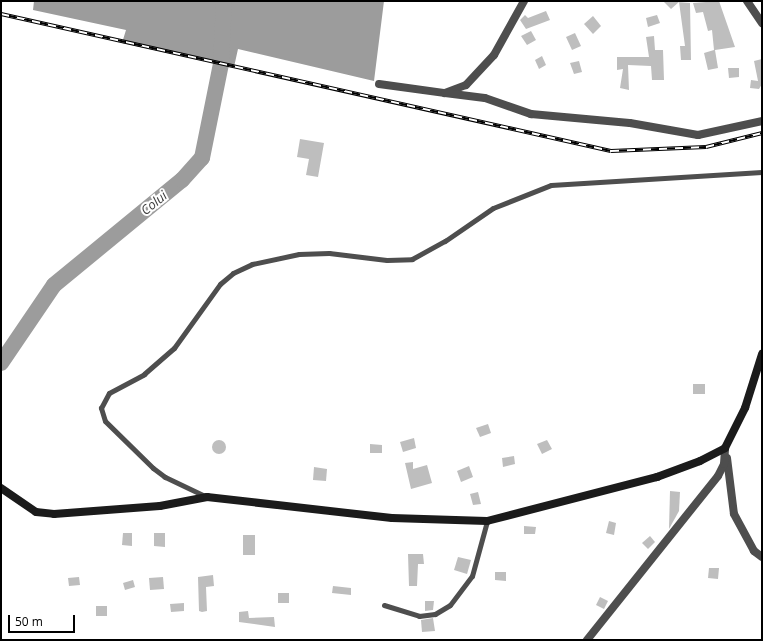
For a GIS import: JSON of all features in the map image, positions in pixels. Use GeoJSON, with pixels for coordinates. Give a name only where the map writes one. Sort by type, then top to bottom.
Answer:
{"type":"FeatureCollection","features":[{"type":"Feature","properties":{"kind":"street"},"geometry":{"type":"LineString","coordinates":[[445,92],[466,85],[494,55],[524,1]]}},
{"type":"Feature","properties":{"kind":"street"},"geometry":{"type":"LineString","coordinates":[[746,1],[762,24]]}},
{"type":"Feature","properties":{"kind":"street"},"geometry":{"type":"LineString","coordinates":[[379,84],[485,98],[531,114],[630,123],[698,135],[762,121]]}},
{"type":"Feature","properties":{"kind":"street"},"geometry":{"type":"LineString","coordinates":[[587,640],[718,476],[724,464],[725,448],[745,408],[762,354]]}},
{"type":"Feature","properties":{"kind":"street"},"geometry":{"type":"LineString","coordinates":[[1,488],[36,512],[54,514],[160,506],[207,497],[392,518],[487,522],[657,477],[700,461],[725,448]]}},
{"type":"Feature","properties":{"kind":"street"},"geometry":{"type":"LineString","coordinates":[[725,448],[734,514],[754,551],[762,556]]}},
{"type":"Feature","properties":{"kind":"lane"},"geometry":{"type":"LineString","coordinates":[[207,497],[165,478],[152,468],[105,420],[101,408],[109,393],[144,374],[174,348],[213,293],[233,273],[252,264],[299,254],[329,253],[387,260],[412,259],[445,241],[492,208],[551,185],[762,172]]}},
{"type":"Feature","properties":{"kind":"lane"},"geometry":{"type":"LineString","coordinates":[[384,605],[419,616],[435,614],[450,605],[472,576],[487,522]]}},
{"type":"Feature","properties":{"kind":"shaded area"},"geometry":{"type":"Polygon","coordinates":[[[34,1],[384,1],[374,81],[238,49],[234,67],[122,43],[126,30],[33,10],[34,1]]]}},
{"type":"Feature","properties":{"kind":"building"},"geometry":{"type":"Polygon","coordinates":[[[663,1],[679,2],[671,9],[663,1]]]}},
{"type":"Feature","properties":{"kind":"building"},"geometry":{"type":"Polygon","coordinates":[[[719,1],[735,47],[715,50],[718,68],[708,70],[704,53],[714,50],[712,30],[708,31],[703,12],[696,13],[693,3],[719,1]]]}},
{"type":"Feature","properties":{"kind":"building"},"geometry":{"type":"Polygon","coordinates":[[[679,2],[690,3],[691,60],[681,60],[680,46],[685,46],[679,2]]]}},
{"type":"Feature","properties":{"kind":"building"},"geometry":{"type":"Polygon","coordinates":[[[546,11],[550,20],[526,29],[520,20],[525,15],[528,18],[546,11]]]}},
{"type":"Feature","properties":{"kind":"building"},"geometry":{"type":"Polygon","coordinates":[[[657,15],[660,23],[648,27],[646,18],[657,15]]]}},
{"type":"Feature","properties":{"kind":"building"},"geometry":{"type":"Polygon","coordinates":[[[593,16],[601,26],[593,34],[584,24],[593,16]]]}},
{"type":"Feature","properties":{"kind":"building"},"geometry":{"type":"Polygon","coordinates":[[[531,31],[536,40],[527,45],[521,36],[531,31]]]}},
{"type":"Feature","properties":{"kind":"building"},"geometry":{"type":"Polygon","coordinates":[[[575,33],[581,46],[572,50],[566,37],[575,33]]]}},
{"type":"Feature","properties":{"kind":"building"},"geometry":{"type":"Polygon","coordinates":[[[654,36],[655,50],[663,50],[664,80],[652,80],[651,66],[628,65],[629,90],[620,88],[623,69],[617,70],[617,57],[649,57],[646,37],[654,36]]]}},
{"type":"Feature","properties":{"kind":"building"},"geometry":{"type":"Polygon","coordinates":[[[542,56],[546,65],[539,69],[535,60],[542,56]]]}},
{"type":"Feature","properties":{"kind":"building"},"geometry":{"type":"Polygon","coordinates":[[[762,59],[762,84],[759,89],[750,88],[751,80],[758,81],[754,61],[762,59]]]}},
{"type":"Feature","properties":{"kind":"building"},"geometry":{"type":"Polygon","coordinates":[[[579,61],[582,72],[574,74],[570,63],[579,61]]]}},
{"type":"Feature","properties":{"kind":"building"},"geometry":{"type":"Polygon","coordinates":[[[728,68],[739,68],[739,77],[729,78],[728,68]]]}},
{"type":"Feature","properties":{"kind":"building"},"geometry":{"type":"Polygon","coordinates":[[[300,139],[324,143],[318,177],[306,175],[309,159],[297,157],[300,139]]]}},
{"type":"Feature","properties":{"kind":"building"},"geometry":{"type":"Polygon","coordinates":[[[693,384],[705,384],[705,394],[693,394],[693,384]]]}},
{"type":"Feature","properties":{"kind":"building"},"geometry":{"type":"Polygon","coordinates":[[[488,424],[491,433],[480,437],[476,428],[488,424]]]}},
{"type":"Feature","properties":{"kind":"building"},"geometry":{"type":"Polygon","coordinates":[[[414,438],[416,448],[403,452],[400,442],[414,438]]]}},
{"type":"Feature","properties":{"kind":"building"},"geometry":{"type":"Polygon","coordinates":[[[219,440],[224,442],[226,447],[224,452],[219,454],[214,452],[212,447],[214,442],[219,440]]]}},
{"type":"Feature","properties":{"kind":"building"},"geometry":{"type":"Polygon","coordinates":[[[547,440],[552,449],[542,454],[537,444],[547,440]]]}},
{"type":"Feature","properties":{"kind":"building"},"geometry":{"type":"Polygon","coordinates":[[[370,444],[382,445],[382,453],[370,453],[370,444]]]}},
{"type":"Feature","properties":{"kind":"building"},"geometry":{"type":"Polygon","coordinates":[[[514,456],[515,464],[503,467],[502,458],[514,456]]]}},
{"type":"Feature","properties":{"kind":"building"},"geometry":{"type":"Polygon","coordinates":[[[413,462],[413,469],[427,465],[432,483],[411,489],[405,463],[413,462]]]}},
{"type":"Feature","properties":{"kind":"building"},"geometry":{"type":"Polygon","coordinates":[[[469,466],[473,477],[461,482],[457,471],[469,466]]]}},
{"type":"Feature","properties":{"kind":"building"},"geometry":{"type":"Polygon","coordinates":[[[314,467],[327,469],[326,481],[313,480],[314,467]]]}},
{"type":"Feature","properties":{"kind":"building"},"geometry":{"type":"Polygon","coordinates":[[[670,491],[680,492],[679,511],[669,529],[670,491]]]}},
{"type":"Feature","properties":{"kind":"building"},"geometry":{"type":"Polygon","coordinates":[[[478,492],[481,504],[473,505],[470,494],[478,492]]]}},
{"type":"Feature","properties":{"kind":"building"},"geometry":{"type":"Polygon","coordinates":[[[609,521],[616,523],[614,535],[606,533],[609,521]]]}},
{"type":"Feature","properties":{"kind":"building"},"geometry":{"type":"Polygon","coordinates":[[[524,526],[536,527],[535,534],[524,534],[524,526]]]}},
{"type":"Feature","properties":{"kind":"building"},"geometry":{"type":"Polygon","coordinates":[[[123,533],[132,533],[132,546],[122,545],[123,533]]]}},
{"type":"Feature","properties":{"kind":"building"},"geometry":{"type":"Polygon","coordinates":[[[154,533],[165,533],[165,547],[154,546],[154,533]]]}},
{"type":"Feature","properties":{"kind":"building"},"geometry":{"type":"Polygon","coordinates":[[[243,535],[255,535],[255,555],[243,555],[243,535]]]}},
{"type":"Feature","properties":{"kind":"building"},"geometry":{"type":"Polygon","coordinates":[[[650,536],[655,542],[648,549],[642,543],[650,536]]]}},
{"type":"Feature","properties":{"kind":"building"},"geometry":{"type":"Polygon","coordinates":[[[408,554],[423,554],[424,564],[418,564],[417,586],[409,586],[408,554]]]}},
{"type":"Feature","properties":{"kind":"building"},"geometry":{"type":"Polygon","coordinates":[[[458,557],[471,560],[467,574],[454,570],[458,557]]]}},
{"type":"Feature","properties":{"kind":"building"},"geometry":{"type":"Polygon","coordinates":[[[709,568],[719,568],[718,579],[708,578],[709,568]]]}},
{"type":"Feature","properties":{"kind":"building"},"geometry":{"type":"Polygon","coordinates":[[[495,572],[506,572],[506,581],[495,580],[495,572]]]}},
{"type":"Feature","properties":{"kind":"building"},"geometry":{"type":"Polygon","coordinates":[[[213,575],[214,586],[206,587],[207,611],[199,611],[198,577],[213,575]]]}},
{"type":"Feature","properties":{"kind":"building"},"geometry":{"type":"Polygon","coordinates":[[[79,577],[80,585],[69,586],[68,578],[79,577]]]}},
{"type":"Feature","properties":{"kind":"building"},"geometry":{"type":"Polygon","coordinates":[[[163,577],[164,589],[150,590],[149,578],[163,577]]]}},
{"type":"Feature","properties":{"kind":"building"},"geometry":{"type":"Polygon","coordinates":[[[133,580],[135,587],[125,590],[123,583],[133,580]]]}},
{"type":"Feature","properties":{"kind":"building"},"geometry":{"type":"Polygon","coordinates":[[[333,586],[351,588],[351,595],[332,593],[333,586]]]}},
{"type":"Feature","properties":{"kind":"building"},"geometry":{"type":"Polygon","coordinates":[[[278,593],[289,593],[289,603],[278,603],[278,593]]]}},
{"type":"Feature","properties":{"kind":"building"},"geometry":{"type":"Polygon","coordinates":[[[600,597],[608,601],[604,609],[596,605],[600,597]]]}},
{"type":"Feature","properties":{"kind":"building"},"geometry":{"type":"Polygon","coordinates":[[[425,601],[434,601],[433,610],[425,611],[425,601]]]}},
{"type":"Feature","properties":{"kind":"building"},"geometry":{"type":"Polygon","coordinates":[[[184,603],[184,611],[171,612],[170,604],[184,603]]]}},
{"type":"Feature","properties":{"kind":"building"},"geometry":{"type":"Polygon","coordinates":[[[96,606],[107,606],[107,616],[96,616],[96,606]]]}},
{"type":"Feature","properties":{"kind":"building"},"geometry":{"type":"Polygon","coordinates":[[[248,611],[249,618],[274,617],[275,627],[239,622],[239,612],[248,611]]]}},
{"type":"Feature","properties":{"kind":"building"},"geometry":{"type":"Polygon","coordinates":[[[433,618],[435,631],[422,632],[421,620],[433,618]]]}},
{"type":"Feature","properties":{"kind":"waterway","name":"Colui"},"geometry":{"type":"LineString","coordinates":[[1,363],[54,285],[182,180],[202,158],[221,64],[224,1]]}},
{"type":"Feature","properties":{"kind":"railway"},"geometry":{"type":"LineString","coordinates":[[1,14],[611,151],[706,147],[762,133]]}}]}
